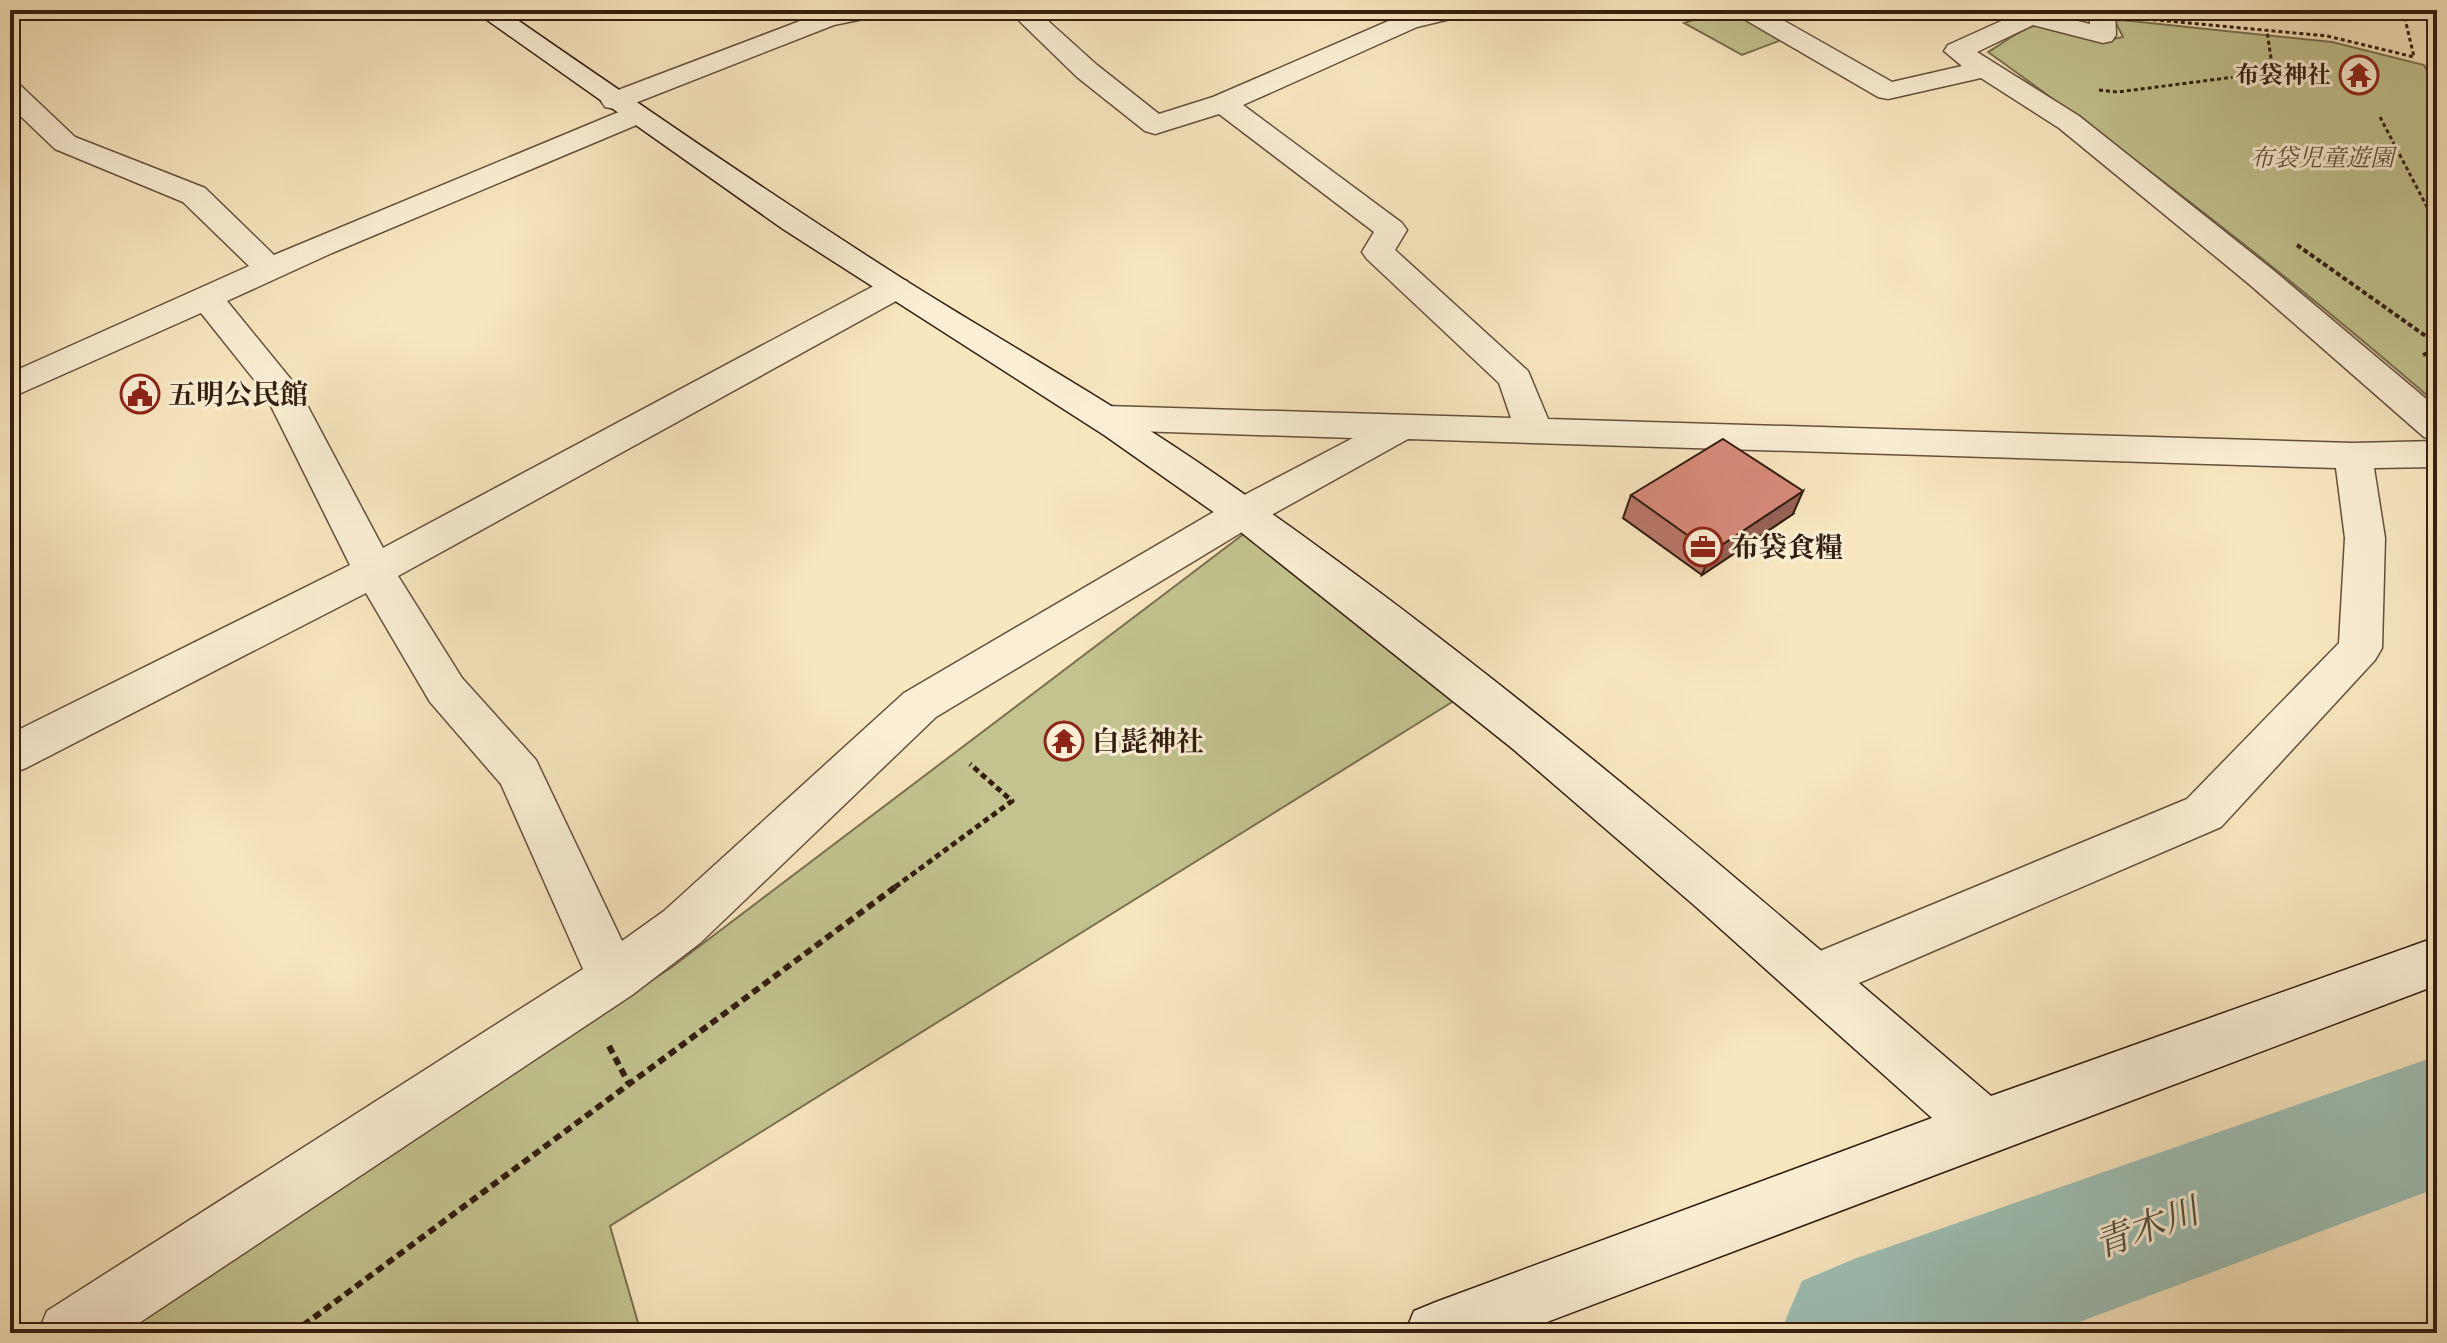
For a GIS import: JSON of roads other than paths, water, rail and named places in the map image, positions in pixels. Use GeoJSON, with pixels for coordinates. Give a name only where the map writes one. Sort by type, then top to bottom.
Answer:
{"type":"FeatureCollection","features":[{"type":"Feature","properties":{"kind":"street"},"geometry":{"type":"LineString","coordinates":[[486,10],[895,288],[1106,418],[1243,513],[1497,707],[1815,978],[1984,1127]]}},
{"type":"Feature","properties":{"kind":"street"},"geometry":{"type":"LineString","coordinates":[[10,387],[626,108],[823,14],[874,10]]}},
{"type":"Feature","properties":{"kind":"street"},"geometry":{"type":"LineString","coordinates":[[1021,10],[1087,71],[1155,125],[1223,103],[1409,21],[1458,10]]}},
{"type":"Feature","properties":{"kind":"street"},"geometry":{"type":"LineString","coordinates":[[1746,10],[1888,91],[1988,68]]}},
{"type":"Feature","properties":{"kind":"street"},"geometry":{"type":"LineString","coordinates":[[2102,12],[2103,35],[2030,17],[1957,51],[2069,122],[2261,277],[2437,428]]}},
{"type":"Feature","properties":{"kind":"street"},"geometry":{"type":"LineString","coordinates":[[1223,103],[1391,230],[1378,252],[1515,379],[1534,432]]}},
{"type":"Feature","properties":{"kind":"street"},"geometry":{"type":"LineString","coordinates":[[17,106],[65,143],[194,195],[270,269]]}},
{"type":"Feature","properties":{"kind":"street"},"geometry":{"type":"LineString","coordinates":[[10,755],[374,571],[895,288]]}},
{"type":"Feature","properties":{"kind":"street"},"geometry":{"type":"LineString","coordinates":[[207,298],[280,388],[374,571],[446,690],[519,773],[613,978]]}},
{"type":"Feature","properties":{"kind":"street"},"geometry":{"type":"LineString","coordinates":[[1106,418],[2353,456],[2437,454]]}},
{"type":"Feature","properties":{"kind":"street"},"geometry":{"type":"LineString","coordinates":[[69,1333],[613,978],[682,927],[920,705],[1243,513],[1398,429]]}},
{"type":"Feature","properties":{"kind":"street"},"geometry":{"type":"LineString","coordinates":[[1815,978],[2204,813],[2360,648],[2365,538],[2353,456]]}},
{"type":"Feature","properties":{"kind":"street"},"geometry":{"type":"LineString","coordinates":[[1436,1333],[2437,961]]}},
{"type":"Feature","properties":{"kind":"waterway","name":"青木川"},"geometry":{"type":"LineString","coordinates":[[1854,1333],[2437,1122]]}},
{"type":"Feature","properties":{"kind":"place","name":"布袋神社"},"geometry":{"type":"Point","coordinates":[2359,75]}},
{"type":"Feature","properties":{"kind":"place","name":"五明公民館"},"geometry":{"type":"Point","coordinates":[140,394]}},
{"type":"Feature","properties":{"kind":"place","name":"布袋食糧"},"geometry":{"type":"Point","coordinates":[1703,547]}},
{"type":"Feature","properties":{"kind":"place","name":"白髭神社"},"geometry":{"type":"Point","coordinates":[1064,741]}},
{"type":"Feature","properties":{"kind":"park label","name":"布袋児童遊園"},"geometry":{"type":"Point","coordinates":[2322,158]}}]}
